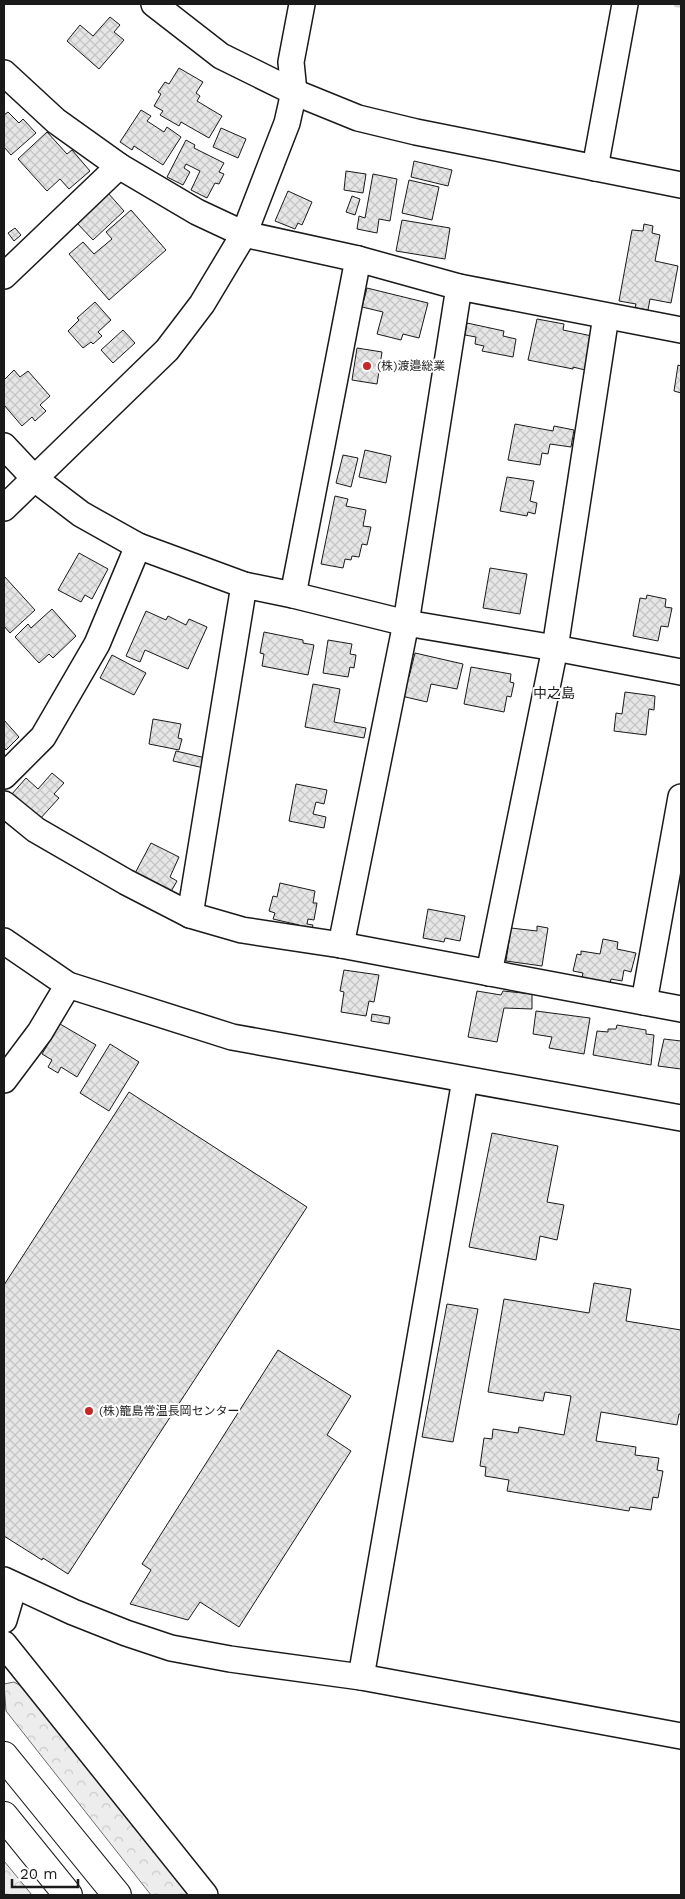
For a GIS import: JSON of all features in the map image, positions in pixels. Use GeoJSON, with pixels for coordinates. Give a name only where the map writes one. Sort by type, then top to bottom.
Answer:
{"type":"FeatureCollection","features":[{"type":"Feature","properties":{"kind":"highway"},"geometry":{"type":"LineString","coordinates":[[4,1756],[117,1895]]}},
{"type":"Feature","properties":{"kind":"highway"},"geometry":{"type":"LineString","coordinates":[[4,1816],[68,1895]]}},
{"type":"Feature","properties":{"kind":"street"},"geometry":{"type":"LineString","coordinates":[[4,508],[167,350],[202,304],[244,234],[287,123],[294,92],[291,62],[302,4]]}},
{"type":"Feature","properties":{"kind":"street"},"geometry":{"type":"LineString","coordinates":[[595,168],[625,4]]}},
{"type":"Feature","properties":{"kind":"street"},"geometry":{"type":"LineString","coordinates":[[161,7],[221,56],[294,92],[358,118],[416,132],[681,185]]}},
{"type":"Feature","properties":{"kind":"street"},"geometry":{"type":"LineString","coordinates":[[4,73],[56,121],[119,166],[197,212],[244,234],[358,259],[459,287],[681,330]]}},
{"type":"Feature","properties":{"kind":"street"},"geometry":{"type":"LineString","coordinates":[[4,276],[119,166]]}},
{"type":"Feature","properties":{"kind":"street"},"geometry":{"type":"LineString","coordinates":[[293,595],[358,259]]}},
{"type":"Feature","properties":{"kind":"street"},"geometry":{"type":"LineString","coordinates":[[341,946],[406,623],[459,287]]}},
{"type":"Feature","properties":{"kind":"street"},"geometry":{"type":"LineString","coordinates":[[489,973],[555,648],[606,316]]}},
{"type":"Feature","properties":{"kind":"street"},"geometry":{"type":"LineString","coordinates":[[4,446],[35,479],[81,514],[138,546],[244,585],[406,623],[555,648],[681,672]]}},
{"type":"Feature","properties":{"kind":"street"},"geometry":{"type":"LineString","coordinates":[[4,776],[43,737],[63,703],[97,644],[138,546]]}},
{"type":"Feature","properties":{"kind":"street"},"geometry":{"type":"LineString","coordinates":[[190,915],[244,585]]}},
{"type":"Feature","properties":{"kind":"street"},"geometry":{"type":"LineString","coordinates":[[644,1002],[681,797]]}},
{"type":"Feature","properties":{"kind":"street"},"geometry":{"type":"LineString","coordinates":[[4,804],[36,830],[126,882],[190,915],[242,930],[341,946],[681,1009]]}},
{"type":"Feature","properties":{"kind":"street"},"geometry":{"type":"LineString","coordinates":[[4,941],[68,985],[232,1037],[681,1118]]}},
{"type":"Feature","properties":{"kind":"street"},"geometry":{"type":"LineString","coordinates":[[4,1080],[40,1032],[68,985]]}},
{"type":"Feature","properties":{"kind":"street"},"geometry":{"type":"LineString","coordinates":[[361,1677],[465,1080]]}},
{"type":"Feature","properties":{"kind":"street"},"geometry":{"type":"LineString","coordinates":[[4,1620],[9,1583],[126,1634],[171,1648],[230,1659],[361,1677],[681,1736]]}},
{"type":"Feature","properties":{"kind":"street"},"geometry":{"type":"LineString","coordinates":[[4,1644],[205,1895]]}},
{"type":"Feature","properties":{"kind":"green space"},"geometry":{"type":"Polygon","coordinates":[[[14,1682],[26,1689],[190,1895],[151,1895],[6,1711],[4,1684],[14,1682]]]}},
{"type":"Feature","properties":{"kind":"green space"},"geometry":{"type":"Polygon","coordinates":[[[4,1861],[32,1895],[4,1895],[4,1861]]]}},
{"type":"Feature","properties":{"kind":"building"},"geometry":{"type":"Polygon","coordinates":[[[110,17],[120,25],[114,32],[124,40],[99,69],[67,41],[80,25],[93,36],[110,17]]]}},
{"type":"Feature","properties":{"kind":"building"},"geometry":{"type":"Polygon","coordinates":[[[179,68],[203,82],[196,93],[200,96],[197,101],[222,116],[209,138],[181,122],[179,126],[160,115],[163,111],[154,106],[161,94],[158,92],[165,82],[169,84],[179,68]]]}},
{"type":"Feature","properties":{"kind":"building"},"geometry":{"type":"Polygon","coordinates":[[[141,110],[151,116],[147,121],[164,132],[167,127],[181,137],[163,165],[134,146],[132,150],[120,142],[141,110]]]}},
{"type":"Feature","properties":{"kind":"building"},"geometry":{"type":"Polygon","coordinates":[[[8,112],[19,123],[23,119],[36,133],[11,155],[4,147],[4,115],[8,112]]]}},
{"type":"Feature","properties":{"kind":"building"},"geometry":{"type":"Polygon","coordinates":[[[221,128],[246,139],[238,158],[213,147],[221,128]]]}},
{"type":"Feature","properties":{"kind":"building"},"geometry":{"type":"Polygon","coordinates":[[[47,132],[67,154],[72,150],[90,171],[69,189],[60,179],[47,191],[18,159],[47,132]]]}},
{"type":"Feature","properties":{"kind":"building"},"geometry":{"type":"Polygon","coordinates":[[[186,140],[195,145],[194,148],[224,163],[219,172],[224,174],[219,184],[215,183],[207,198],[191,190],[200,171],[186,164],[184,168],[190,172],[183,185],[167,177],[186,140]]]}},
{"type":"Feature","properties":{"kind":"building"},"geometry":{"type":"Polygon","coordinates":[[[414,161],[452,170],[448,186],[411,177],[414,161]]]}},
{"type":"Feature","properties":{"kind":"building"},"geometry":{"type":"Polygon","coordinates":[[[346,171],[366,174],[363,193],[344,190],[346,171]]]}},
{"type":"Feature","properties":{"kind":"building"},"geometry":{"type":"Polygon","coordinates":[[[373,174],[397,179],[390,221],[379,219],[377,233],[357,229],[359,216],[365,218],[373,174]]]}},
{"type":"Feature","properties":{"kind":"building"},"geometry":{"type":"Polygon","coordinates":[[[409,180],[439,187],[432,220],[402,213],[409,180]]]}},
{"type":"Feature","properties":{"kind":"building"},"geometry":{"type":"Polygon","coordinates":[[[288,191],[312,202],[302,225],[298,223],[295,229],[275,221],[288,191]]]}},
{"type":"Feature","properties":{"kind":"building"},"geometry":{"type":"Polygon","coordinates":[[[108,193],[124,211],[93,240],[76,222],[108,193]]]}},
{"type":"Feature","properties":{"kind":"building"},"geometry":{"type":"Polygon","coordinates":[[[352,196],[360,199],[355,215],[346,212],[352,196]]]}},
{"type":"Feature","properties":{"kind":"building"},"geometry":{"type":"Polygon","coordinates":[[[131,210],[166,250],[109,300],[69,254],[83,242],[94,254],[112,239],[106,232],[131,210]]]}},
{"type":"Feature","properties":{"kind":"building"},"geometry":{"type":"Polygon","coordinates":[[[402,220],[450,228],[445,259],[396,251],[402,220]]]}},
{"type":"Feature","properties":{"kind":"building"},"geometry":{"type":"Polygon","coordinates":[[[644,224],[653,226],[652,233],[660,235],[655,261],[678,266],[671,303],[650,299],[648,310],[635,308],[636,304],[619,301],[632,230],[643,231],[644,224]]]}},
{"type":"Feature","properties":{"kind":"building"},"geometry":{"type":"Polygon","coordinates":[[[15,228],[21,235],[14,241],[8,233],[15,228]]]}},
{"type":"Feature","properties":{"kind":"building"},"geometry":{"type":"Polygon","coordinates":[[[367,288],[428,303],[419,338],[403,334],[401,340],[377,334],[383,312],[362,307],[367,288]]]}},
{"type":"Feature","properties":{"kind":"building"},"geometry":{"type":"Polygon","coordinates":[[[95,302],[111,320],[98,332],[102,336],[93,344],[91,342],[83,348],[68,331],[79,320],[77,318],[95,302]]]}},
{"type":"Feature","properties":{"kind":"building"},"geometry":{"type":"Polygon","coordinates":[[[537,319],[564,324],[563,330],[592,336],[585,370],[528,360],[537,319]]]}},
{"type":"Feature","properties":{"kind":"building"},"geometry":{"type":"Polygon","coordinates":[[[467,323],[504,331],[503,336],[516,339],[513,357],[482,351],[484,346],[475,344],[476,337],[465,335],[467,323]]]}},
{"type":"Feature","properties":{"kind":"building"},"geometry":{"type":"Polygon","coordinates":[[[123,330],[135,343],[113,363],[101,350],[123,330]]]}},
{"type":"Feature","properties":{"kind":"building","name":"(株)渡邉総業"},"geometry":{"type":"Polygon","coordinates":[[[357,348],[382,352],[377,384],[352,380],[357,348]]]}},
{"type":"Feature","properties":{"kind":"building"},"geometry":{"type":"Polygon","coordinates":[[[678,365],[681,366],[681,393],[674,391],[678,365]]]}},
{"type":"Feature","properties":{"kind":"building"},"geometry":{"type":"Polygon","coordinates":[[[14,370],[20,377],[28,371],[50,396],[40,405],[46,411],[35,421],[32,417],[22,426],[4,405],[4,380],[14,370]]]}},
{"type":"Feature","properties":{"kind":"building"},"geometry":{"type":"Polygon","coordinates":[[[515,424],[553,431],[554,426],[574,430],[571,447],[550,444],[548,454],[542,453],[540,465],[508,460],[515,424]]]}},
{"type":"Feature","properties":{"kind":"building"},"geometry":{"type":"Polygon","coordinates":[[[365,450],[391,456],[386,483],[359,477],[365,450]]]}},
{"type":"Feature","properties":{"kind":"building"},"geometry":{"type":"Polygon","coordinates":[[[343,455],[358,458],[351,487],[336,483],[343,455]]]}},
{"type":"Feature","properties":{"kind":"building"},"geometry":{"type":"Polygon","coordinates":[[[507,477],[534,481],[530,501],[537,503],[535,514],[528,512],[527,516],[500,511],[507,477]]]}},
{"type":"Feature","properties":{"kind":"building"},"geometry":{"type":"Polygon","coordinates":[[[335,496],[348,499],[346,506],[366,510],[363,526],[371,527],[367,545],[362,544],[359,557],[352,556],[351,560],[345,559],[343,568],[321,564],[335,496]]]}},
{"type":"Feature","properties":{"kind":"building"},"geometry":{"type":"Polygon","coordinates":[[[79,553],[108,569],[92,599],[85,595],[81,602],[58,590],[79,553]]]}},
{"type":"Feature","properties":{"kind":"building"},"geometry":{"type":"Polygon","coordinates":[[[490,568],[527,574],[520,614],[483,608],[490,568]]]}},
{"type":"Feature","properties":{"kind":"building"},"geometry":{"type":"Polygon","coordinates":[[[4,576],[35,610],[10,633],[4,626],[4,576]]]}},
{"type":"Feature","properties":{"kind":"building"},"geometry":{"type":"Polygon","coordinates":[[[647,595],[666,599],[665,607],[672,608],[668,627],[661,626],[658,641],[633,636],[640,598],[646,599],[647,595]]]}},
{"type":"Feature","properties":{"kind":"building"},"geometry":{"type":"Polygon","coordinates":[[[52,609],[76,636],[53,658],[49,654],[39,663],[15,637],[28,624],[31,628],[52,609]]]}},
{"type":"Feature","properties":{"kind":"building"},"geometry":{"type":"Polygon","coordinates":[[[146,611],[166,620],[168,616],[186,625],[189,619],[207,627],[188,669],[145,650],[140,662],[126,656],[146,611]]]}},
{"type":"Feature","properties":{"kind":"building"},"geometry":{"type":"Polygon","coordinates":[[[264,632],[303,640],[303,643],[314,645],[308,675],[262,666],[264,654],[260,653],[264,632]]]}},
{"type":"Feature","properties":{"kind":"building"},"geometry":{"type":"Polygon","coordinates":[[[328,640],[352,644],[350,654],[356,655],[354,668],[350,667],[348,677],[323,673],[328,640]]]}},
{"type":"Feature","properties":{"kind":"building"},"geometry":{"type":"Polygon","coordinates":[[[415,653],[463,664],[457,689],[431,684],[427,702],[397,695],[402,675],[409,677],[415,653]]]}},
{"type":"Feature","properties":{"kind":"building"},"geometry":{"type":"Polygon","coordinates":[[[112,655],[146,673],[134,695],[100,678],[112,655]]]}},
{"type":"Feature","properties":{"kind":"building"},"geometry":{"type":"Polygon","coordinates":[[[471,667],[511,674],[510,682],[514,683],[511,697],[507,696],[504,712],[464,704],[471,667]]]}},
{"type":"Feature","properties":{"kind":"building"},"geometry":{"type":"Polygon","coordinates":[[[313,684],[340,689],[334,722],[366,728],[364,738],[305,727],[313,684]]]}},
{"type":"Feature","properties":{"kind":"building"},"geometry":{"type":"Polygon","coordinates":[[[625,692],[655,696],[654,710],[649,709],[646,735],[614,731],[616,713],[622,714],[625,692]]]}},
{"type":"Feature","properties":{"kind":"building"},"geometry":{"type":"Polygon","coordinates":[[[153,719],[181,724],[178,738],[182,739],[179,750],[149,744],[153,719]]]}},
{"type":"Feature","properties":{"kind":"building"},"geometry":{"type":"Polygon","coordinates":[[[4,720],[19,737],[6,750],[4,747],[4,720]]]}},
{"type":"Feature","properties":{"kind":"building"},"geometry":{"type":"Polygon","coordinates":[[[176,751],[206,758],[204,768],[173,761],[176,751]]]}},
{"type":"Feature","properties":{"kind":"building"},"geometry":{"type":"Polygon","coordinates":[[[52,773],[64,783],[54,794],[59,798],[39,820],[11,795],[26,778],[38,789],[52,773]]]}},
{"type":"Feature","properties":{"kind":"building"},"geometry":{"type":"Polygon","coordinates":[[[296,784],[327,790],[324,804],[316,802],[313,814],[326,817],[324,828],[289,821],[296,784]]]}},
{"type":"Feature","properties":{"kind":"building"},"geometry":{"type":"Polygon","coordinates":[[[151,843],[179,857],[170,877],[177,881],[169,895],[133,877],[151,843]]]}},
{"type":"Feature","properties":{"kind":"building"},"geometry":{"type":"Polygon","coordinates":[[[280,883],[315,891],[313,903],[317,903],[314,920],[308,919],[307,924],[313,925],[311,932],[298,929],[299,925],[273,919],[275,913],[269,911],[273,896],[277,897],[280,883]]]}},
{"type":"Feature","properties":{"kind":"building"},"geometry":{"type":"Polygon","coordinates":[[[428,909],[465,916],[460,941],[445,938],[444,942],[423,938],[428,909]]]}},
{"type":"Feature","properties":{"kind":"building"},"geometry":{"type":"Polygon","coordinates":[[[537,926],[548,928],[542,966],[506,961],[511,928],[537,931],[537,926]]]}},
{"type":"Feature","properties":{"kind":"building"},"geometry":{"type":"Polygon","coordinates":[[[603,939],[618,942],[617,949],[636,953],[631,972],[624,970],[622,981],[611,979],[610,984],[582,978],[583,973],[573,971],[577,954],[581,955],[581,951],[600,954],[603,939]]]}},
{"type":"Feature","properties":{"kind":"building"},"geometry":{"type":"Polygon","coordinates":[[[344,970],[379,975],[374,1002],[369,1001],[366,1016],[341,1012],[344,992],[340,991],[344,970]]]}},
{"type":"Feature","properties":{"kind":"building"},"geometry":{"type":"Polygon","coordinates":[[[477,991],[501,995],[503,991],[532,994],[532,1009],[504,1008],[497,1042],[468,1037],[477,991]]]}},
{"type":"Feature","properties":{"kind":"building"},"geometry":{"type":"Polygon","coordinates":[[[536,1011],[590,1018],[584,1054],[549,1048],[552,1037],[533,1034],[536,1011]]]}},
{"type":"Feature","properties":{"kind":"building"},"geometry":{"type":"Polygon","coordinates":[[[372,1014],[390,1017],[389,1024],[371,1021],[372,1014]]]}},
{"type":"Feature","properties":{"kind":"building"},"geometry":{"type":"Polygon","coordinates":[[[60,1024],[96,1045],[77,1077],[61,1067],[58,1073],[48,1067],[52,1060],[42,1054],[60,1024]]]}},
{"type":"Feature","properties":{"kind":"building"},"geometry":{"type":"Polygon","coordinates":[[[617,1025],[646,1030],[646,1034],[654,1035],[651,1065],[593,1055],[597,1031],[608,1032],[608,1029],[616,1029],[617,1025]]]}},
{"type":"Feature","properties":{"kind":"building"},"geometry":{"type":"Polygon","coordinates":[[[664,1039],[681,1041],[681,1069],[658,1066],[664,1039]]]}},
{"type":"Feature","properties":{"kind":"building"},"geometry":{"type":"Polygon","coordinates":[[[110,1044],[139,1062],[109,1111],[80,1093],[110,1044]]]}},
{"type":"Feature","properties":{"kind":"building","name":"(株)籠島常温長岡センター"},"geometry":{"type":"Polygon","coordinates":[[[129,1092],[307,1207],[68,1574],[4,1536],[4,1285],[129,1092]]]}},
{"type":"Feature","properties":{"kind":"building"},"geometry":{"type":"Polygon","coordinates":[[[492,1133],[558,1146],[547,1202],[564,1205],[557,1240],[540,1236],[536,1260],[469,1247],[492,1133]]]}},
{"type":"Feature","properties":{"kind":"building"},"geometry":{"type":"Polygon","coordinates":[[[594,1283],[631,1289],[626,1321],[681,1330],[681,1414],[679,1414],[677,1425],[601,1412],[596,1441],[636,1447],[635,1455],[659,1458],[657,1470],[663,1471],[658,1498],[653,1497],[651,1510],[630,1507],[629,1511],[507,1491],[509,1480],[485,1476],[486,1467],[480,1466],[484,1438],[492,1439],[493,1429],[518,1433],[519,1427],[564,1435],[571,1396],[545,1392],[543,1401],[488,1392],[504,1299],[589,1313],[594,1283]]]}},
{"type":"Feature","properties":{"kind":"building"},"geometry":{"type":"Polygon","coordinates":[[[447,1304],[478,1309],[453,1442],[422,1437],[447,1304]]]}},
{"type":"Feature","properties":{"kind":"building"},"geometry":{"type":"Polygon","coordinates":[[[278,1350],[351,1396],[327,1435],[351,1451],[239,1627],[200,1602],[188,1620],[130,1604],[151,1570],[142,1564],[278,1350]]]}},
{"type":"Feature","properties":{"kind":"place","name":"(株)渡邉総業"},"geometry":{"type":"Point","coordinates":[367,366]}},
{"type":"Feature","properties":{"kind":"place","name":"(株)籠島常温長岡センター"},"geometry":{"type":"Point","coordinates":[89,1411]}},
{"type":"Feature","properties":{"kind":"district","name":"中之島"},"geometry":{"type":"Point","coordinates":[554,693]}}]}
